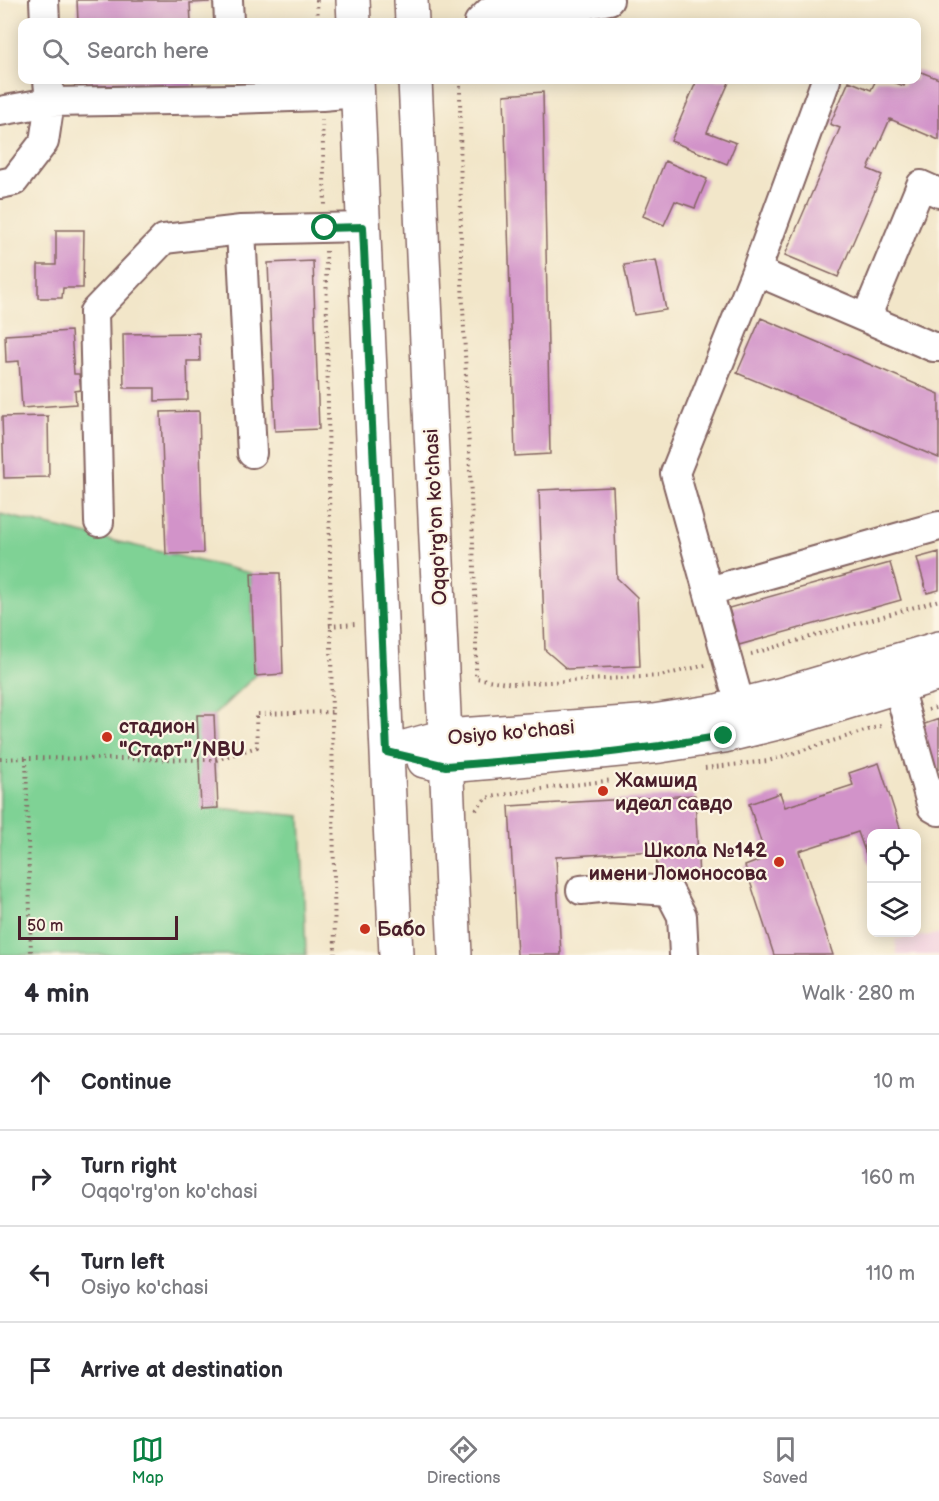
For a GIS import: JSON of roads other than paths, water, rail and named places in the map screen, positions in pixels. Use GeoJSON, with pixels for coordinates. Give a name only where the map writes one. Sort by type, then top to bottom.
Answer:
{"type":"FeatureCollection","features":[{"type":"Feature","properties":{"kind":"main road"},"geometry":{"type":"LineString","coordinates":[[353,0],[354,18]]}},
{"type":"Feature","properties":{"kind":"main road"},"geometry":{"type":"LineString","coordinates":[[411,0],[412,18]]}},
{"type":"Feature","properties":{"kind":"main road","name":"Oqqo'rg'on ko'chasi"},"geometry":{"type":"LineString","coordinates":[[415,84],[455,955]]}},
{"type":"Feature","properties":{"kind":"main road"},"geometry":{"type":"LineString","coordinates":[[357,86],[396,955]]}},
{"type":"Feature","properties":{"kind":"main road","name":"Osiyo ko'chasi"},"geometry":{"type":"LineString","coordinates":[[445,751],[717,711],[939,648]]}},
{"type":"Feature","properties":{"kind":"main road","name":"Osiyo ko'chasi"},"geometry":{"type":"LineString","coordinates":[[387,752],[595,754],[660,746],[724,736],[786,721],[902,702],[939,674]]}},
{"type":"Feature","properties":{"kind":"street"},"geometry":{"type":"LineString","coordinates":[[44,0],[45,18]]}},
{"type":"Feature","properties":{"kind":"street"},"geometry":{"type":"LineString","coordinates":[[228,0],[229,18]]}},
{"type":"Feature","properties":{"kind":"street"},"geometry":{"type":"LineString","coordinates":[[483,18],[497,8],[588,4],[609,0]]}},
{"type":"Feature","properties":{"kind":"street"},"geometry":{"type":"LineString","coordinates":[[740,705],[675,473],[756,271],[825,84]]}},
{"type":"Feature","properties":{"kind":"street"},"geometry":{"type":"LineString","coordinates":[[0,111],[49,91],[231,89],[322,96],[357,86]]}},
{"type":"Feature","properties":{"kind":"street"},"geometry":{"type":"LineString","coordinates":[[0,184],[14,181],[44,141],[49,91]]}},
{"type":"Feature","properties":{"kind":"street"},"geometry":{"type":"LineString","coordinates":[[866,318],[921,185],[939,193]]}},
{"type":"Feature","properties":{"kind":"street"},"geometry":{"type":"LineString","coordinates":[[99,522],[94,312],[164,239],[241,230],[363,227]]}},
{"type":"Feature","properties":{"kind":"street"},"geometry":{"type":"LineString","coordinates":[[241,230],[252,453]]}},
{"type":"Feature","properties":{"kind":"street"},"geometry":{"type":"LineString","coordinates":[[756,271],[933,347],[939,347]]}},
{"type":"Feature","properties":{"kind":"street"},"geometry":{"type":"LineString","coordinates":[[709,591],[939,526]]}},
{"type":"Feature","properties":{"kind":"street"},"geometry":{"type":"LineString","coordinates":[[902,702],[932,807],[939,811]]}},
{"type":"Feature","properties":{"kind":"street"},"geometry":{"type":"LineString","coordinates":[[581,890],[609,887],[669,891],[682,916],[684,955]]}},
{"type":"Feature","properties":{"kind":"place","name":"стадион \"Старт\"/NBU"},"geometry":{"type":"Point","coordinates":[107,737]}},
{"type":"Feature","properties":{"kind":"place","name":"Жамшид идеал савдо"},"geometry":{"type":"Point","coordinates":[603,791]}},
{"type":"Feature","properties":{"kind":"place","name":"Школа №142 имени Ломоносова"},"geometry":{"type":"Point","coordinates":[779,862]}},
{"type":"Feature","properties":{"kind":"place","name":"Бабо"},"geometry":{"type":"Point","coordinates":[365,929]}}]}
